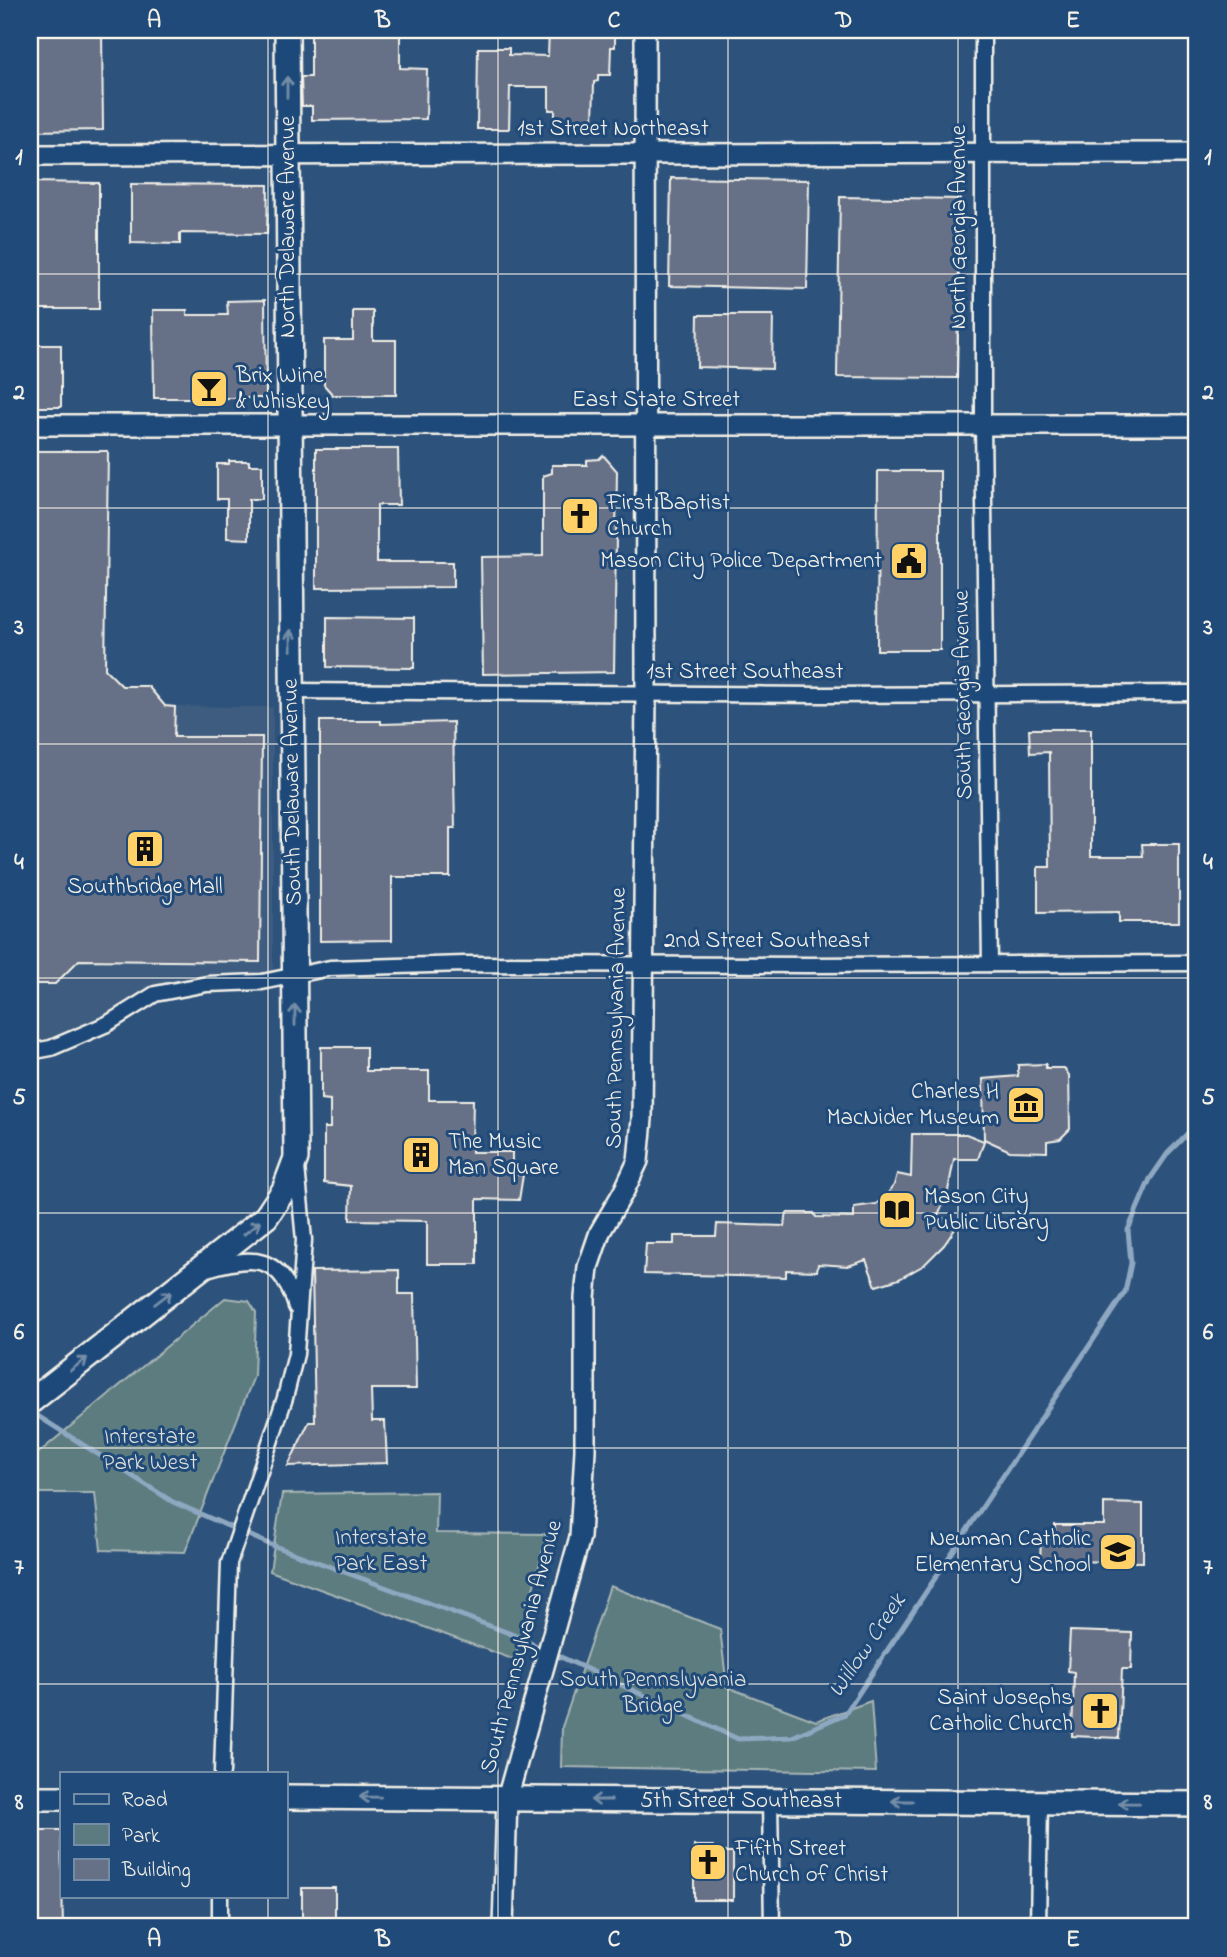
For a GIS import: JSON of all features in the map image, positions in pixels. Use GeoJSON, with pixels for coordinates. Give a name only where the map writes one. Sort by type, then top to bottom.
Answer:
{"type":"FeatureCollection","features":[{"type":"Feature","properties":{"kind":"main road","name":"North Delaware Avenue"},"geometry":{"type":"LineString","coordinates":[[287,30],[288,425]]}},
{"type":"Feature","properties":{"kind":"main road","name":"South Pennsylvania Avenue"},"geometry":{"type":"LineString","coordinates":[[503,1927],[507,1799],[580,1537],[585,1450],[588,1267],[600,1232],[638,1161],[642,1119],[646,694],[645,30]]}},
{"type":"Feature","properties":{"kind":"main road","name":"1st Street Northeast"},"geometry":{"type":"LineString","coordinates":[[30,155],[1197,153]]}},
{"type":"Feature","properties":{"kind":"main road","name":"East State Street"},"geometry":{"type":"LineString","coordinates":[[30,425],[1197,425]]}},
{"type":"Feature","properties":{"kind":"main road","name":"South Delaware Avenue"},"geometry":{"type":"LineString","coordinates":[[199,1271],[266,1217],[284,1190],[296,1158],[288,425]]}},
{"type":"Feature","properties":{"kind":"main road"},"geometry":{"type":"LineString","coordinates":[[30,1402],[199,1271]]}},
{"type":"Feature","properties":{"kind":"main road","name":"5th Street Southeast"},"geometry":{"type":"LineString","coordinates":[[287,1797],[1197,1804]]}},
{"type":"Feature","properties":{"kind":"main road"},"geometry":{"type":"LineString","coordinates":[[30,1798],[60,1798]]}},
{"type":"Feature","properties":{"kind":"street","name":"North Georgia Avenue"},"geometry":{"type":"LineString","coordinates":[[983,30],[983,425]]}},
{"type":"Feature","properties":{"kind":"street","name":"South Georgia Avenue"},"geometry":{"type":"LineString","coordinates":[[983,425],[990,964]]}},
{"type":"Feature","properties":{"kind":"street","name":"1st Street Southeast"},"geometry":{"type":"LineString","coordinates":[[292,691],[646,694],[1197,692]]}},
{"type":"Feature","properties":{"kind":"street","name":"2nd Street Southeast"},"geometry":{"type":"LineString","coordinates":[[30,1052],[51,1048],[107,1024],[155,994],[207,984],[262,982],[330,968],[465,964],[1197,963]]}},
{"type":"Feature","properties":{"kind":"street","name":"South Delaware Avenue"},"geometry":{"type":"LineString","coordinates":[[222,1772],[229,1563],[285,1398],[296,1354],[304,1240],[296,1158]]}},
{"type":"Feature","properties":{"kind":"street","name":"South Delaware Avenue"},"geometry":{"type":"LineString","coordinates":[[199,1271],[233,1261],[252,1260],[267,1263],[281,1274],[291,1288],[297,1311]]}},
{"type":"Feature","properties":{"kind":"street"},"geometry":{"type":"LineString","coordinates":[[770,1801],[772,1927]]}},
{"type":"Feature","properties":{"kind":"street"},"geometry":{"type":"LineString","coordinates":[[1038,1927],[1040,1802]]}},
{"type":"Feature","properties":{"kind":"street"},"geometry":{"type":"LineString","coordinates":[[220,1898],[220,1927]]}},
{"type":"Feature","properties":{"kind":"shaded area","name":"Southbridge Mall"},"geometry":{"type":"Polygon","coordinates":[[[30,619],[52,619],[122,686],[148,686],[166,706],[273,707],[273,973],[262,982],[155,994],[30,1052],[30,619]]]}},
{"type":"Feature","properties":{"kind":"green space","name":"Interstate Park West"},"geometry":{"type":"Polygon","coordinates":[[[225,1298],[249,1301],[256,1312],[254,1376],[185,1552],[101,1550],[95,1493],[30,1493],[30,1460],[225,1298]]]}},
{"type":"Feature","properties":{"kind":"green space","name":"Interstate Park East"},"geometry":{"type":"Polygon","coordinates":[[[437,1492],[436,1533],[547,1534],[515,1660],[270,1571],[282,1494],[437,1492]]]}},
{"type":"Feature","properties":{"kind":"green space","name":"South Pennslyvania Bridge"},"geometry":{"type":"Polygon","coordinates":[[[610,1586],[720,1629],[727,1687],[816,1721],[871,1701],[876,1772],[561,1767],[562,1727],[610,1586]]]}},
{"type":"Feature","properties":{"kind":"building"},"geometry":{"type":"Polygon","coordinates":[[[30,30],[102,30],[103,130],[30,131],[30,30]]]}},
{"type":"Feature","properties":{"kind":"building"},"geometry":{"type":"Polygon","coordinates":[[[311,30],[400,30],[400,68],[427,69],[426,119],[312,120],[312,106],[302,106],[301,77],[311,77],[311,30]]]}},
{"type":"Feature","properties":{"kind":"building"},"geometry":{"type":"Polygon","coordinates":[[[549,30],[615,30],[610,75],[598,75],[598,81],[594,82],[593,125],[555,124],[555,110],[549,110],[549,87],[510,87],[509,129],[477,129],[478,48],[509,48],[509,55],[548,56],[549,30]]]}},
{"type":"Feature","properties":{"kind":"building"},"geometry":{"type":"Polygon","coordinates":[[[671,178],[809,180],[807,289],[669,286],[671,178]]]}},
{"type":"Feature","properties":{"kind":"building"},"geometry":{"type":"Polygon","coordinates":[[[30,182],[99,183],[99,309],[30,309],[30,182]]]}},
{"type":"Feature","properties":{"kind":"building"},"geometry":{"type":"Polygon","coordinates":[[[131,184],[268,185],[267,234],[180,233],[180,244],[131,243],[131,184]]]}},
{"type":"Feature","properties":{"kind":"building"},"geometry":{"type":"Polygon","coordinates":[[[840,197],[960,199],[957,378],[837,377],[840,197]]]}},
{"type":"Feature","properties":{"kind":"building"},"geometry":{"type":"Polygon","coordinates":[[[265,300],[266,398],[154,398],[153,310],[187,310],[187,315],[228,315],[227,301],[265,300]]]}},
{"type":"Feature","properties":{"kind":"building"},"geometry":{"type":"Polygon","coordinates":[[[353,311],[373,311],[373,340],[396,340],[396,395],[333,395],[324,385],[324,340],[353,340],[353,311]]]}},
{"type":"Feature","properties":{"kind":"building"},"geometry":{"type":"Polygon","coordinates":[[[698,315],[773,315],[772,369],[697,367],[698,315]]]}},
{"type":"Feature","properties":{"kind":"building"},"geometry":{"type":"Polygon","coordinates":[[[34,345],[61,345],[61,407],[30,407],[30,363],[34,363],[34,345]]]}},
{"type":"Feature","properties":{"kind":"building"},"geometry":{"type":"Polygon","coordinates":[[[316,449],[398,449],[399,505],[377,505],[377,562],[453,562],[453,587],[316,588],[316,449]]]}},
{"type":"Feature","properties":{"kind":"building","name":"Southbridge Mall"},"geometry":{"type":"Polygon","coordinates":[[[30,451],[108,451],[105,669],[122,686],[148,686],[165,706],[175,707],[174,737],[262,737],[260,962],[79,960],[55,984],[30,984],[30,451]]]}},
{"type":"Feature","properties":{"kind":"building"},"geometry":{"type":"Polygon","coordinates":[[[603,455],[617,471],[614,672],[483,674],[481,557],[543,556],[543,476],[552,473],[552,465],[587,465],[587,460],[599,459],[603,455]]]}},
{"type":"Feature","properties":{"kind":"building"},"geometry":{"type":"Polygon","coordinates":[[[229,461],[249,461],[249,465],[262,465],[262,499],[249,499],[249,539],[227,538],[227,499],[217,499],[217,464],[229,464],[229,461]]]}},
{"type":"Feature","properties":{"kind":"building","name":"Mason City Police Department"},"geometry":{"type":"Polygon","coordinates":[[[878,471],[940,471],[940,650],[877,650],[878,471]]]}},
{"type":"Feature","properties":{"kind":"building"},"geometry":{"type":"Polygon","coordinates":[[[327,617],[414,618],[414,668],[327,667],[327,617]]]}},
{"type":"Feature","properties":{"kind":"building"},"geometry":{"type":"Polygon","coordinates":[[[320,721],[381,721],[381,724],[453,722],[455,828],[450,828],[450,877],[392,877],[392,940],[320,941],[320,721]]]}},
{"type":"Feature","properties":{"kind":"building"},"geometry":{"type":"Polygon","coordinates":[[[1029,729],[1091,729],[1091,856],[1143,856],[1142,844],[1179,844],[1179,922],[1119,922],[1119,912],[1038,913],[1038,867],[1050,867],[1049,752],[1030,753],[1029,729]]]}},
{"type":"Feature","properties":{"kind":"building","name":"The Music Man Square"},"geometry":{"type":"Polygon","coordinates":[[[321,1047],[366,1047],[366,1071],[429,1071],[429,1100],[473,1100],[472,1152],[512,1152],[512,1175],[523,1175],[519,1200],[477,1199],[477,1264],[427,1264],[427,1221],[350,1220],[351,1186],[324,1183],[324,1128],[330,1128],[330,1100],[321,1099],[321,1047]]]}},
{"type":"Feature","properties":{"kind":"building","name":"Charles H MacNider Museum"},"geometry":{"type":"Polygon","coordinates":[[[1046,1064],[1046,1068],[1064,1068],[1069,1075],[1070,1129],[1060,1139],[1047,1141],[1047,1152],[1010,1151],[984,1139],[983,1079],[1018,1076],[1018,1065],[1046,1064]]]}},
{"type":"Feature","properties":{"kind":"building","name":"Mason City Public Library"},"geometry":{"type":"Polygon","coordinates":[[[912,1134],[966,1134],[984,1141],[978,1159],[954,1159],[947,1196],[938,1215],[957,1226],[944,1245],[924,1265],[899,1279],[876,1286],[866,1260],[848,1266],[818,1264],[817,1271],[786,1270],[786,1277],[644,1274],[646,1244],[674,1244],[674,1236],[716,1236],[717,1224],[784,1226],[787,1213],[854,1218],[854,1207],[876,1204],[894,1185],[897,1174],[911,1177],[912,1134]]]}},
{"type":"Feature","properties":{"kind":"building"},"geometry":{"type":"Polygon","coordinates":[[[399,1270],[399,1294],[414,1294],[416,1389],[371,1389],[372,1421],[385,1421],[387,1463],[288,1466],[309,1422],[315,1422],[312,1271],[399,1270]]]}},
{"type":"Feature","properties":{"kind":"building"},"geometry":{"type":"Polygon","coordinates":[[[1104,1503],[1143,1504],[1143,1562],[1040,1561],[1041,1539],[1055,1539],[1055,1525],[1104,1525],[1104,1503]]]}},
{"type":"Feature","properties":{"kind":"building"},"geometry":{"type":"Polygon","coordinates":[[[1070,1631],[1132,1633],[1131,1669],[1122,1669],[1119,1738],[1072,1736],[1074,1672],[1068,1671],[1070,1631]]]}},
{"type":"Feature","properties":{"kind":"building"},"geometry":{"type":"Polygon","coordinates":[[[30,1830],[60,1830],[60,1898],[62,1898],[63,1927],[30,1927],[30,1830]]]}},
{"type":"Feature","properties":{"kind":"building"},"geometry":{"type":"Polygon","coordinates":[[[694,1846],[713,1846],[713,1852],[733,1852],[733,1900],[694,1900],[694,1846]]]}},
{"type":"Feature","properties":{"kind":"building"},"geometry":{"type":"Polygon","coordinates":[[[302,1888],[335,1888],[335,1927],[302,1927],[302,1888]]]}},
{"type":"Feature","properties":{"kind":"waterway","name":"Willow Creek"},"geometry":{"type":"LineString","coordinates":[[30,1411],[173,1502],[269,1544],[509,1633],[738,1739],[792,1737],[845,1714],[1125,1292],[1131,1263],[1128,1230],[1150,1179],[1168,1153],[1197,1127]]}},
{"type":"Feature","properties":{"kind":"place","name":"Brix Wine & Whiskey"},"geometry":{"type":"Point","coordinates":[209,389]}},
{"type":"Feature","properties":{"kind":"place","name":"First Baptist Church"},"geometry":{"type":"Point","coordinates":[580,516]}},
{"type":"Feature","properties":{"kind":"place","name":"Mason City Police Department"},"geometry":{"type":"Point","coordinates":[909,561]}},
{"type":"Feature","properties":{"kind":"place","name":"Southbridge Mall"},"geometry":{"type":"Point","coordinates":[145,849]}},
{"type":"Feature","properties":{"kind":"place","name":"Charles H MacNider Museum"},"geometry":{"type":"Point","coordinates":[1026,1105]}},
{"type":"Feature","properties":{"kind":"place","name":"The Music Man Square"},"geometry":{"type":"Point","coordinates":[421,1155]}},
{"type":"Feature","properties":{"kind":"place","name":"Mason City Public Library"},"geometry":{"type":"Point","coordinates":[897,1210]}},
{"type":"Feature","properties":{"kind":"place","name":"Newman Catholic Elementary School"},"geometry":{"type":"Point","coordinates":[1118,1552]}},
{"type":"Feature","properties":{"kind":"place","name":"Saint Josephs Catholic Church"},"geometry":{"type":"Point","coordinates":[1100,1711]}},
{"type":"Feature","properties":{"kind":"place","name":"Fifth Street Church of Christ"},"geometry":{"type":"Point","coordinates":[708,1862]}}]}
